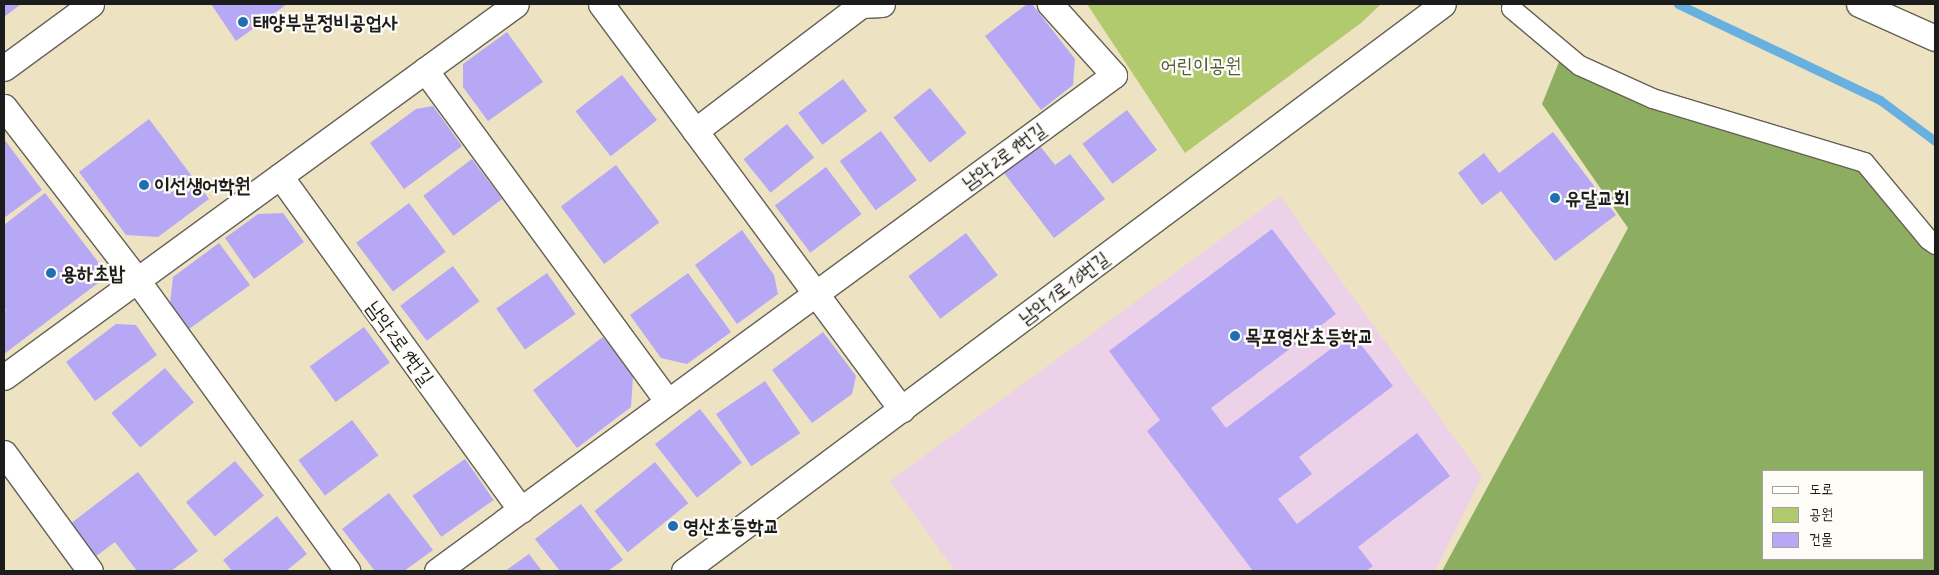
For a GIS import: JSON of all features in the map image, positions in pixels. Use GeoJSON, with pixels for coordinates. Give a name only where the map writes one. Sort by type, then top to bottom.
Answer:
{"type":"FeatureCollection","features":[{"type":"Feature","properties":{"kind":"street"},"geometry":{"type":"LineString","coordinates":[[4,68],[91,4]]}},
{"type":"Feature","properties":{"kind":"street"},"geometry":{"type":"LineString","coordinates":[[4,377],[516,4]]}},
{"type":"Feature","properties":{"kind":"street"},"geometry":{"type":"LineString","coordinates":[[601,4],[902,410]]}},
{"type":"Feature","properties":{"kind":"street"},"geometry":{"type":"LineString","coordinates":[[695,131],[862,5],[882,4]]}},
{"type":"Feature","properties":{"kind":"street","name":"남악2로9번길"},"geometry":{"type":"LineString","coordinates":[[438,571],[1114,75],[1050,4]]}},
{"type":"Feature","properties":{"kind":"street","name":"남악1로16번길"},"geometry":{"type":"LineString","coordinates":[[684,571],[902,410],[1442,4]]}},
{"type":"Feature","properties":{"kind":"street"},"geometry":{"type":"LineString","coordinates":[[1859,4],[1935,38]]}},
{"type":"Feature","properties":{"kind":"street"},"geometry":{"type":"LineString","coordinates":[[1511,8],[1579,65],[1652,98],[1864,162],[1928,240],[1935,244]]}},
{"type":"Feature","properties":{"kind":"street"},"geometry":{"type":"LineString","coordinates":[[425,70],[668,402]]}},
{"type":"Feature","properties":{"kind":"street"},"geometry":{"type":"LineString","coordinates":[[4,107],[137,280],[348,571]]}},
{"type":"Feature","properties":{"kind":"street","name":"남악2로9번길"},"geometry":{"type":"LineString","coordinates":[[280,176],[521,510]]}},
{"type":"Feature","properties":{"kind":"street"},"geometry":{"type":"LineString","coordinates":[[4,453],[90,571]]}},
{"type":"Feature","properties":{"kind":"shaded area","name":"목포영산초등학교"},"geometry":{"type":"Polygon","coordinates":[[[1280,196],[1482,476],[1435,571],[955,571],[890,481],[1280,196]]]}},
{"type":"Feature","properties":{"kind":"green space","name":"어린이공원"},"geometry":{"type":"Polygon","coordinates":[[[1087,4],[1381,4],[1361,23],[1185,153],[1087,4]]]}},
{"type":"Feature","properties":{"kind":"green space"},"geometry":{"type":"Polygon","coordinates":[[[1563,52],[1652,98],[1864,162],[1935,239],[1935,571],[1442,571],[1628,228],[1542,104],[1563,52]]]}},
{"type":"Feature","properties":{"kind":"building"},"geometry":{"type":"Polygon","coordinates":[[[4,4],[21,4],[4,17],[4,4]]]}},
{"type":"Feature","properties":{"kind":"building","name":"태양부분정비공업사"},"geometry":{"type":"Polygon","coordinates":[[[211,4],[287,4],[236,41],[211,4]]]}},
{"type":"Feature","properties":{"kind":"building"},"geometry":{"type":"Polygon","coordinates":[[[1027,4],[1032,4],[1075,59],[1073,85],[1041,110],[985,36],[1027,4]]]}},
{"type":"Feature","properties":{"kind":"building"},"geometry":{"type":"Polygon","coordinates":[[[507,32],[543,82],[488,121],[463,87],[463,64],[507,32]]]}},
{"type":"Feature","properties":{"kind":"building"},"geometry":{"type":"Polygon","coordinates":[[[622,75],[657,120],[611,156],[576,111],[622,75]]]}},
{"type":"Feature","properties":{"kind":"building"},"geometry":{"type":"Polygon","coordinates":[[[843,79],[867,111],[822,145],[798,113],[843,79]]]}},
{"type":"Feature","properties":{"kind":"building"},"geometry":{"type":"Polygon","coordinates":[[[930,88],[967,133],[930,163],[893,118],[930,88]]]}},
{"type":"Feature","properties":{"kind":"building"},"geometry":{"type":"Polygon","coordinates":[[[433,106],[462,146],[404,189],[370,143],[416,109],[433,106]]]}},
{"type":"Feature","properties":{"kind":"building"},"geometry":{"type":"Polygon","coordinates":[[[1127,110],[1157,150],[1112,184],[1082,144],[1127,110]]]}},
{"type":"Feature","properties":{"kind":"building","name":"이선생어학원"},"geometry":{"type":"Polygon","coordinates":[[[149,119],[209,199],[158,237],[126,235],[79,172],[149,119]]]}},
{"type":"Feature","properties":{"kind":"building"},"geometry":{"type":"Polygon","coordinates":[[[787,124],[814,157],[771,193],[743,159],[787,124]]]}},
{"type":"Feature","properties":{"kind":"building"},"geometry":{"type":"Polygon","coordinates":[[[881,131],[917,180],[876,210],[840,161],[881,131]]]}},
{"type":"Feature","properties":{"kind":"building","name":"유달교회"},"geometry":{"type":"Polygon","coordinates":[[[1553,132],[1616,215],[1555,261],[1501,191],[1482,205],[1458,173],[1484,153],[1499,173],[1553,132]]]}},
{"type":"Feature","properties":{"kind":"building"},"geometry":{"type":"Polygon","coordinates":[[[4,139],[42,190],[4,218],[4,139]]]}},
{"type":"Feature","properties":{"kind":"building"},"geometry":{"type":"Polygon","coordinates":[[[1040,146],[1055,165],[1070,154],[1105,199],[1054,238],[1004,173],[1040,146]]]}},
{"type":"Feature","properties":{"kind":"building"},"geometry":{"type":"Polygon","coordinates":[[[472,159],[502,199],[453,236],[423,196],[472,159]]]}},
{"type":"Feature","properties":{"kind":"building"},"geometry":{"type":"Polygon","coordinates":[[[616,165],[659,223],[604,264],[561,207],[616,165]]]}},
{"type":"Feature","properties":{"kind":"building"},"geometry":{"type":"Polygon","coordinates":[[[826,167],[862,214],[810,253],[775,206],[826,167]]]}},
{"type":"Feature","properties":{"kind":"building","name":"용하초밥"},"geometry":{"type":"Polygon","coordinates":[[[45,193],[99,263],[98,283],[4,354],[4,312],[6,310],[4,307],[4,225],[45,193]]]}},
{"type":"Feature","properties":{"kind":"building"},"geometry":{"type":"Polygon","coordinates":[[[409,203],[446,252],[393,291],[356,243],[409,203]]]}},
{"type":"Feature","properties":{"kind":"building"},"geometry":{"type":"Polygon","coordinates":[[[283,213],[304,242],[254,279],[225,238],[258,214],[283,213]]]}},
{"type":"Feature","properties":{"kind":"building","name":"목포영산초등학교"},"geometry":{"type":"Polygon","coordinates":[[[1272,229],[1336,314],[1211,408],[1226,428],[1352,333],[1393,386],[1299,457],[1312,474],[1278,499],[1297,524],[1417,433],[1450,476],[1358,547],[1373,566],[1366,571],[1253,571],[1147,431],[1160,420],[1109,351],[1272,229]]]}},
{"type":"Feature","properties":{"kind":"building"},"geometry":{"type":"Polygon","coordinates":[[[742,230],[774,275],[778,294],[737,324],[695,265],[742,230]]]}},
{"type":"Feature","properties":{"kind":"building"},"geometry":{"type":"Polygon","coordinates":[[[966,233],[998,275],[940,319],[908,276],[966,233]]]}},
{"type":"Feature","properties":{"kind":"building"},"geometry":{"type":"Polygon","coordinates":[[[219,243],[250,285],[189,329],[170,304],[173,277],[219,243]]]}},
{"type":"Feature","properties":{"kind":"building"},"geometry":{"type":"Polygon","coordinates":[[[453,266],[479,301],[427,341],[400,306],[453,266]]]}},
{"type":"Feature","properties":{"kind":"building"},"geometry":{"type":"Polygon","coordinates":[[[547,273],[576,314],[525,350],[496,309],[547,273]]]}},
{"type":"Feature","properties":{"kind":"building"},"geometry":{"type":"Polygon","coordinates":[[[688,273],[731,332],[687,364],[661,358],[630,315],[688,273]]]}},
{"type":"Feature","properties":{"kind":"building"},"geometry":{"type":"Polygon","coordinates":[[[116,324],[136,325],[157,355],[95,401],[66,362],[116,324]]]}},
{"type":"Feature","properties":{"kind":"building"},"geometry":{"type":"Polygon","coordinates":[[[364,327],[390,363],[336,402],[310,366],[364,327]]]}},
{"type":"Feature","properties":{"kind":"building"},"geometry":{"type":"Polygon","coordinates":[[[823,332],[856,376],[852,394],[812,423],[772,370],[823,332]]]}},
{"type":"Feature","properties":{"kind":"building"},"geometry":{"type":"Polygon","coordinates":[[[603,337],[633,375],[631,407],[577,448],[533,390],[603,337]]]}},
{"type":"Feature","properties":{"kind":"building"},"geometry":{"type":"Polygon","coordinates":[[[165,368],[194,402],[140,447],[111,413],[165,368]]]}},
{"type":"Feature","properties":{"kind":"building"},"geometry":{"type":"Polygon","coordinates":[[[765,381],[800,433],[751,466],[716,414],[765,381]]]}},
{"type":"Feature","properties":{"kind":"building"},"geometry":{"type":"Polygon","coordinates":[[[700,409],[742,463],[697,498],[655,444],[700,409]]]}},
{"type":"Feature","properties":{"kind":"building"},"geometry":{"type":"Polygon","coordinates":[[[352,420],[378,455],[325,495],[298,460],[352,420]]]}},
{"type":"Feature","properties":{"kind":"building"},"geometry":{"type":"Polygon","coordinates":[[[465,459],[494,500],[441,537],[413,496],[465,459]]]}},
{"type":"Feature","properties":{"kind":"building"},"geometry":{"type":"Polygon","coordinates":[[[235,461],[264,495],[215,537],[186,502],[235,461]]]}},
{"type":"Feature","properties":{"kind":"building"},"geometry":{"type":"Polygon","coordinates":[[[655,462],[688,503],[628,552],[594,511],[655,462]]]}},
{"type":"Feature","properties":{"kind":"building"},"geometry":{"type":"Polygon","coordinates":[[[138,472],[198,551],[171,571],[137,571],[115,542],[95,557],[70,524],[138,472]]]}},
{"type":"Feature","properties":{"kind":"building"},"geometry":{"type":"Polygon","coordinates":[[[389,493],[433,550],[404,571],[375,571],[342,529],[389,493]]]}},
{"type":"Feature","properties":{"kind":"building"},"geometry":{"type":"Polygon","coordinates":[[[581,504],[623,560],[608,571],[560,571],[535,539],[581,504]]]}},
{"type":"Feature","properties":{"kind":"building"},"geometry":{"type":"Polygon","coordinates":[[[277,516],[307,554],[286,571],[232,571],[223,560],[277,516]]]}},
{"type":"Feature","properties":{"kind":"building"},"geometry":{"type":"Polygon","coordinates":[[[529,554],[542,571],[505,571],[529,554]]]}},
{"type":"Feature","properties":{"kind":"waterway"},"geometry":{"type":"LineString","coordinates":[[1678,4],[1880,100],[1935,141]]}},
{"type":"Feature","properties":{"kind":"place","name":"태양부분정비공업사"},"geometry":{"type":"Point","coordinates":[243,22]}},
{"type":"Feature","properties":{"kind":"place","name":"이선생어학원"},"geometry":{"type":"Point","coordinates":[144,185]}},
{"type":"Feature","properties":{"kind":"place","name":"유달교회"},"geometry":{"type":"Point","coordinates":[1555,198]}},
{"type":"Feature","properties":{"kind":"place","name":"용하초밥"},"geometry":{"type":"Point","coordinates":[51,273]}},
{"type":"Feature","properties":{"kind":"place","name":"목포영산초등학교"},"geometry":{"type":"Point","coordinates":[1235,336]}},
{"type":"Feature","properties":{"kind":"place","name":"영산초등학교"},"geometry":{"type":"Point","coordinates":[673,526]}}]}
